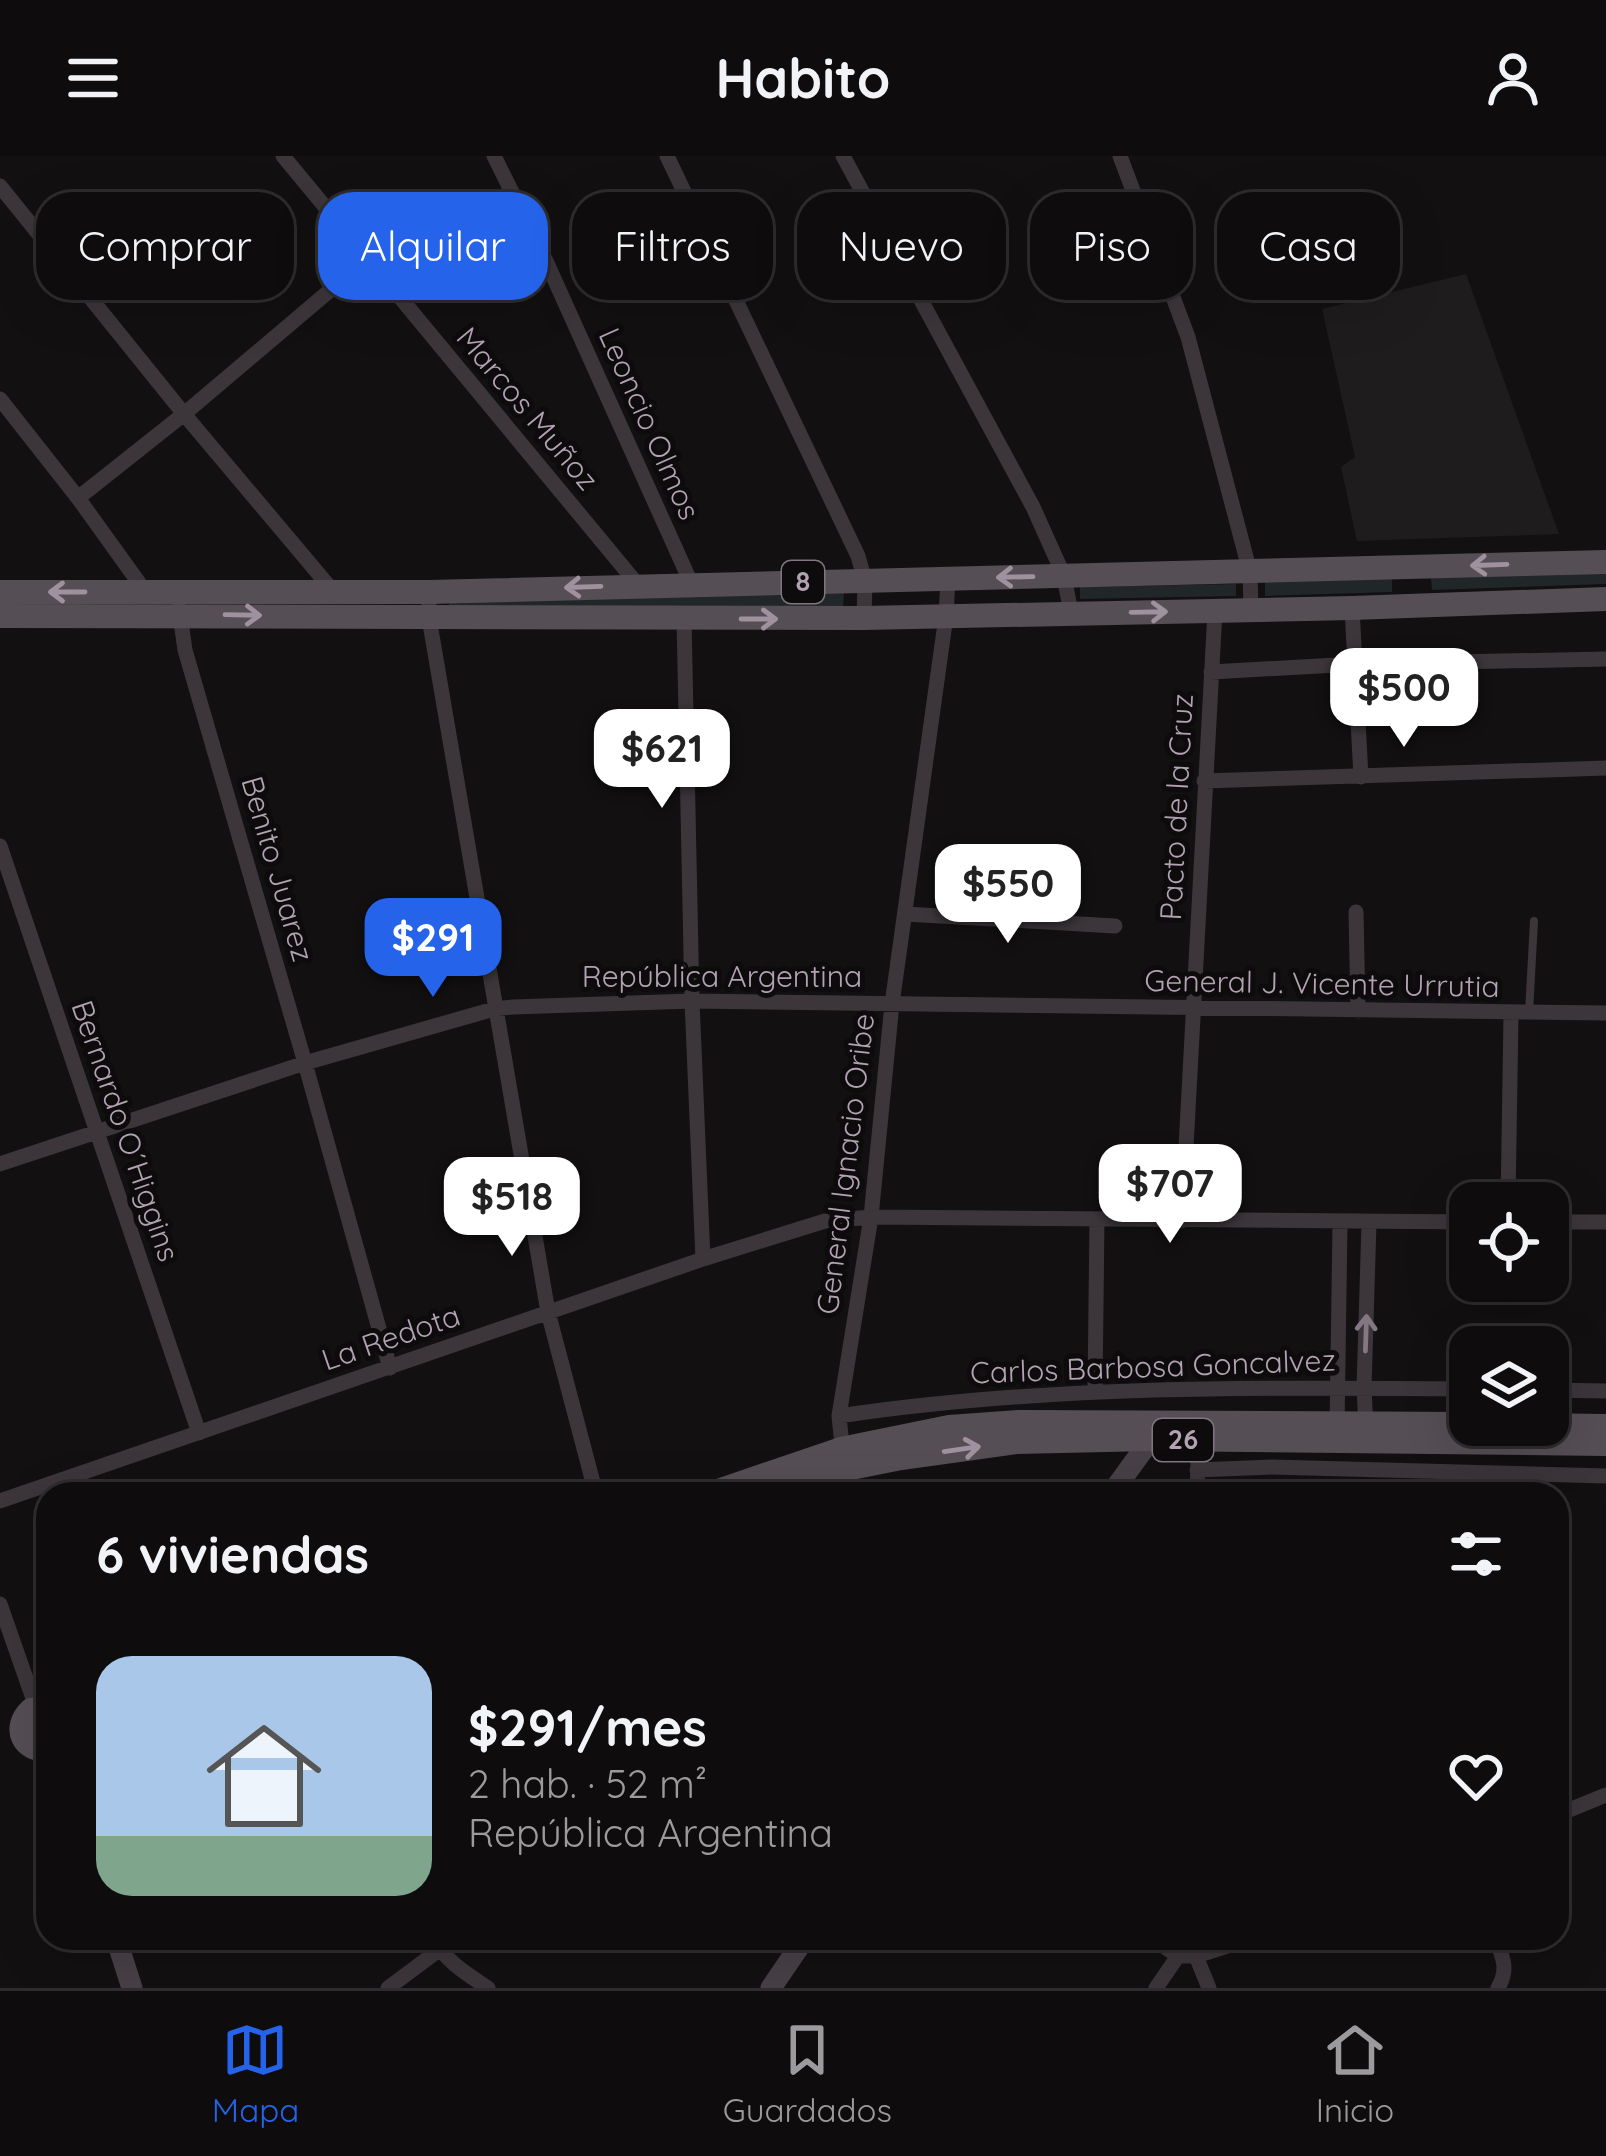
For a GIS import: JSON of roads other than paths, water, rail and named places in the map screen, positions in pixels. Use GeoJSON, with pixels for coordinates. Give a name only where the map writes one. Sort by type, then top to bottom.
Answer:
{"type":"FeatureCollection","features":[{"type":"Feature","properties":{"kind":"main road","name":"8"},"geometry":{"type":"LineString","coordinates":[[0,616],[333,592],[429,605],[638,585],[1606,562]]}},
{"type":"Feature","properties":{"kind":"main road","name":"8"},"geometry":{"type":"LineString","coordinates":[[0,592],[148,604]]}},
{"type":"Feature","properties":{"kind":"main road","name":"8"},"geometry":{"type":"LineString","coordinates":[[179,603],[429,605],[684,619],[1606,599]]}},
{"type":"Feature","properties":{"kind":"main road","name":"26"},"geometry":{"type":"LineString","coordinates":[[1366,1433],[1449,1426]]}},
{"type":"Feature","properties":{"kind":"main road"},"geometry":{"type":"LineString","coordinates":[[1569,1426],[1606,1426]]}},
{"type":"Feature","properties":{"kind":"main road","name":"26"},"geometry":{"type":"LineString","coordinates":[[755,1482],[844,1459],[901,1458],[1153,1430],[1337,1432],[1606,1444]]}},
{"type":"Feature","properties":{"kind":"main road","name":"26"},"geometry":{"type":"LineString","coordinates":[[793,1482],[844,1459]]}},
{"type":"Feature","properties":{"kind":"main road"},"geometry":{"type":"LineString","coordinates":[[0,1754],[30,1728]]}},
{"type":"Feature","properties":{"kind":"street","name":"Marcos Muñoz"},"geometry":{"type":"LineString","coordinates":[[283,156],[318,198]]}},
{"type":"Feature","properties":{"kind":"street","name":"Leoncio Olmos"},"geometry":{"type":"LineString","coordinates":[[494,156],[548,263],[692,585]]}},
{"type":"Feature","properties":{"kind":"street"},"geometry":{"type":"LineString","coordinates":[[667,156],[858,556],[865,581],[864,618]]}},
{"type":"Feature","properties":{"kind":"street"},"geometry":{"type":"LineString","coordinates":[[843,156],[1033,507],[1064,576],[1071,613]]}},
{"type":"Feature","properties":{"kind":"street"},"geometry":{"type":"LineString","coordinates":[[1120,156],[1188,337],[1250,572],[1251,610]]}},
{"type":"Feature","properties":{"kind":"street"},"geometry":{"type":"LineString","coordinates":[[0,186],[333,592]]}},
{"type":"Feature","properties":{"kind":"street"},"geometry":{"type":"LineString","coordinates":[[78,498],[319,300]]}},
{"type":"Feature","properties":{"kind":"street","name":"Marcos Muñoz"},"geometry":{"type":"LineString","coordinates":[[402,300],[638,585]]}},
{"type":"Feature","properties":{"kind":"street"},"geometry":{"type":"LineString","coordinates":[[0,399],[78,498],[148,604]]}},
{"type":"Feature","properties":{"kind":"street"},"geometry":{"type":"LineString","coordinates":[[1411,568],[1412,606]]}},
{"type":"Feature","properties":{"kind":"street","name":"General Ignacio Oribe"},"geometry":{"type":"LineString","coordinates":[[844,1459],[839,1416],[871,1217],[892,1004],[948,578]]}},
{"type":"Feature","properties":{"kind":"street","name":"Benito Juarez"},"geometry":{"type":"LineString","coordinates":[[179,603],[185,650],[390,1368]]}},
{"type":"Feature","properties":{"kind":"street"},"geometry":{"type":"LineString","coordinates":[[429,605],[548,1312],[593,1482]]}},
{"type":"Feature","properties":{"kind":"street"},"geometry":{"type":"LineString","coordinates":[[1352,608],[1361,777]]}},
{"type":"Feature","properties":{"kind":"street","name":"Pacto de la Cruz"},"geometry":{"type":"LineString","coordinates":[[1182,1221],[1215,611]]}},
{"type":"Feature","properties":{"kind":"street"},"geometry":{"type":"LineString","coordinates":[[684,619],[692,1001],[704,1259]]}},
{"type":"Feature","properties":{"kind":"street"},"geometry":{"type":"LineString","coordinates":[[1211,672],[1606,659]]}},
{"type":"Feature","properties":{"kind":"street"},"geometry":{"type":"LineString","coordinates":[[1204,782],[1606,768]]}},
{"type":"Feature","properties":{"kind":"street","name":"Bernardo O´Higgins"},"geometry":{"type":"LineString","coordinates":[[0,846],[199,1433]]}},
{"type":"Feature","properties":{"kind":"street"},"geometry":{"type":"LineString","coordinates":[[1356,912],[1358,1011]]}},
{"type":"Feature","properties":{"kind":"street"},"geometry":{"type":"LineString","coordinates":[[905,914],[1115,926]]}},
{"type":"Feature","properties":{"kind":"street","name":"República Argentina"},"geometry":{"type":"LineString","coordinates":[[0,1164],[305,1063],[494,1009],[692,1001],[892,1004]]}},
{"type":"Feature","properties":{"kind":"street","name":"General J. Vicente Urrutia"},"geometry":{"type":"LineString","coordinates":[[892,1004],[1606,1013]]}},
{"type":"Feature","properties":{"kind":"street"},"geometry":{"type":"LineString","coordinates":[[1508,1182],[1511,1014]]}},
{"type":"Feature","properties":{"kind":"street","name":"La Redota"},"geometry":{"type":"LineString","coordinates":[[56,1482],[825,1221],[871,1217],[1449,1222]]}},
{"type":"Feature","properties":{"kind":"street"},"geometry":{"type":"LineString","coordinates":[[1095,1391],[1097,1219]]}},
{"type":"Feature","properties":{"kind":"street"},"geometry":{"type":"LineString","coordinates":[[1569,1222],[1606,1222]]}},
{"type":"Feature","properties":{"kind":"street"},"geometry":{"type":"LineString","coordinates":[[1337,1432],[1340,1223]]}},
{"type":"Feature","properties":{"kind":"street"},"geometry":{"type":"LineString","coordinates":[[1366,1433],[1369,1223]]}},
{"type":"Feature","properties":{"kind":"street","name":"Carlos Barbosa Goncalvez"},"geometry":{"type":"LineString","coordinates":[[839,1416],[927,1403],[1095,1391],[1449,1389]]}},
{"type":"Feature","properties":{"kind":"street"},"geometry":{"type":"LineString","coordinates":[[1569,1390],[1606,1391]]}},
{"type":"Feature","properties":{"kind":"street"},"geometry":{"type":"LineString","coordinates":[[1120,1482],[1153,1430]]}},
{"type":"Feature","properties":{"kind":"street"},"geometry":{"type":"LineString","coordinates":[[1197,1482],[1200,1431]]}},
{"type":"Feature","properties":{"kind":"street"},"geometry":{"type":"LineString","coordinates":[[1197,1470],[1272,1467],[1606,1476]]}},
{"type":"Feature","properties":{"kind":"street","name":"La Redota"},"geometry":{"type":"LineString","coordinates":[[0,1501],[36,1489]]}},
{"type":"Feature","properties":{"kind":"street"},"geometry":{"type":"LineString","coordinates":[[0,1604],[30,1728]]}},
{"type":"Feature","properties":{"kind":"street"},"geometry":{"type":"LineString","coordinates":[[1569,1810],[1606,1795]]}},
{"type":"Feature","properties":{"kind":"street"},"geometry":{"type":"LineString","coordinates":[[120,1950],[132,1988]]}},
{"type":"Feature","properties":{"kind":"street"},"geometry":{"type":"LineString","coordinates":[[388,1988],[429,1950]]}},
{"type":"Feature","properties":{"kind":"street"},"geometry":{"type":"LineString","coordinates":[[442,1950],[460,1970],[488,1988]]}},
{"type":"Feature","properties":{"kind":"street"},"geometry":{"type":"LineString","coordinates":[[771,1988],[797,1950]]}},
{"type":"Feature","properties":{"kind":"street"},"geometry":{"type":"LineString","coordinates":[[1169,1950],[1178,1956]]}},
{"type":"Feature","properties":{"kind":"street"},"geometry":{"type":"LineString","coordinates":[[1156,1988],[1178,1956],[1190,1950]]}},
{"type":"Feature","properties":{"kind":"street"},"geometry":{"type":"LineString","coordinates":[[1197,1950],[1209,1988]]}},
{"type":"Feature","properties":{"kind":"street"},"geometry":{"type":"LineString","coordinates":[[1498,1988],[1505,1976],[1500,1950]]}},
{"type":"Feature","properties":{"kind":"lane"},"geometry":{"type":"LineString","coordinates":[[1529,1014],[1534,921]]}}]}
